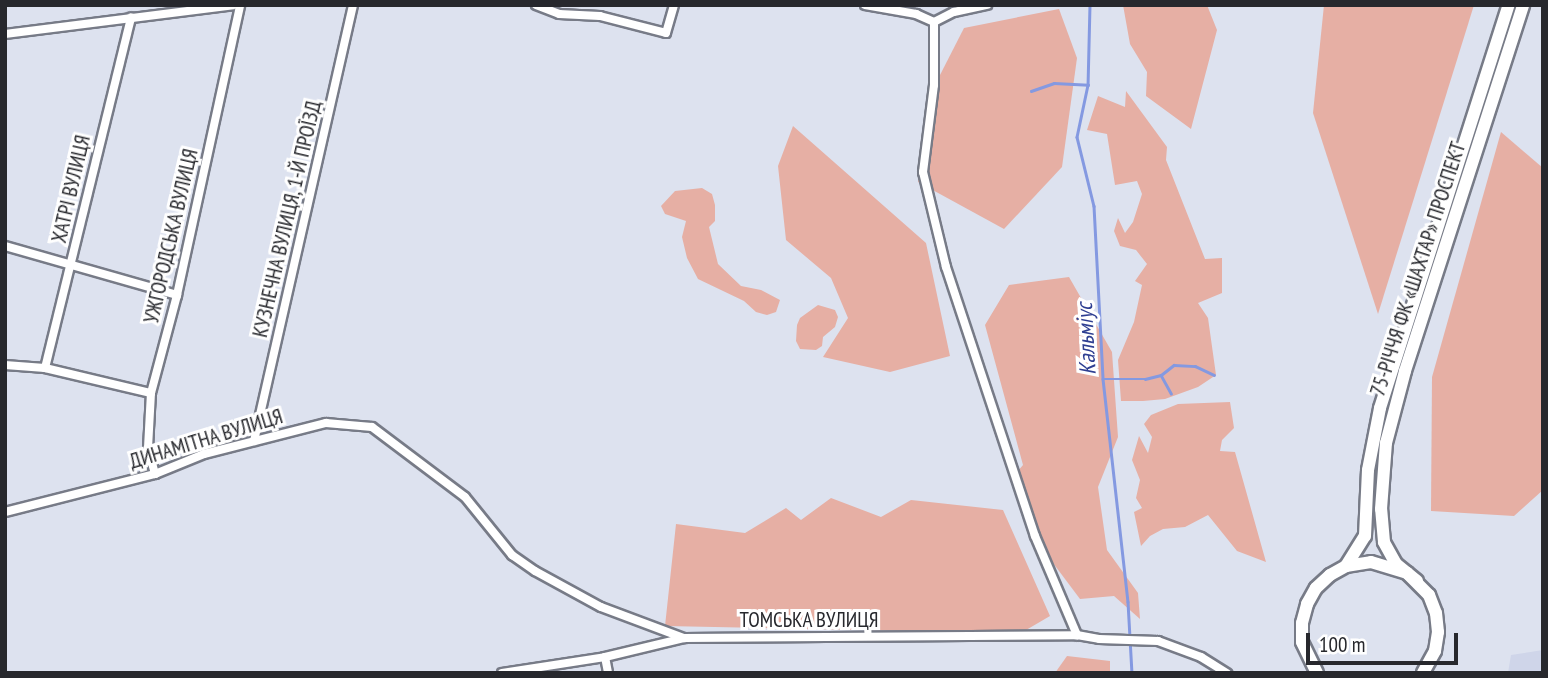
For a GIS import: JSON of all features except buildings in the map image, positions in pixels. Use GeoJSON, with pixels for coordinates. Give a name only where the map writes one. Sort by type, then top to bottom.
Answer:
{"type":"FeatureCollection","features":[{"type":"Feature","properties":{"kind":"main road","name":"75-РІЧЧЯ ФК «ШАХТАР» ПРОСПЕКТ"},"geometry":{"type":"LineString","coordinates":[[1346,566],[1365,536],[1368,470],[1380,408],[1509,5]]}},
{"type":"Feature","properties":{"kind":"main road","name":"75-РІЧЧЯ ФК «ШАХТАР» ПРОСПЕКТ"},"geometry":{"type":"LineString","coordinates":[[1417,580],[1396,564],[1387,549],[1382,532],[1386,443],[1394,410],[1523,5]]}},
{"type":"Feature","properties":{"kind":"main road"},"geometry":{"type":"LineString","coordinates":[[1317,673],[1308,660],[1302,642],[1302,623],[1307,604],[1316,588],[1330,575],[1346,566],[1384,564],[1417,580],[1429,595],[1436,613],[1438,632],[1435,651],[1426,671]]}},
{"type":"Feature","properties":{"kind":"street"},"geometry":{"type":"LineString","coordinates":[[5,34],[233,5]]}},
{"type":"Feature","properties":{"kind":"street","name":"УЖГОРОДСЬКА ВУЛИЦЯ"},"geometry":{"type":"LineString","coordinates":[[155,474],[148,449],[150,393],[177,295],[240,5]]}},
{"type":"Feature","properties":{"kind":"street","name":"КУЗНЕЧНА ВУЛИЦЯ, 1-Й ПРОЇЗД"},"geometry":{"type":"LineString","coordinates":[[254,441],[353,5]]}},
{"type":"Feature","properties":{"kind":"street"},"geometry":{"type":"LineString","coordinates":[[536,5],[559,14],[600,16],[666,33],[674,5]]}},
{"type":"Feature","properties":{"kind":"street"},"geometry":{"type":"LineString","coordinates":[[600,16],[603,5]]}},
{"type":"Feature","properties":{"kind":"street"},"geometry":{"type":"LineString","coordinates":[[865,5],[916,14],[934,22]]}},
{"type":"Feature","properties":{"kind":"street"},"geometry":{"type":"LineString","coordinates":[[934,22],[954,12],[987,5]]}},
{"type":"Feature","properties":{"kind":"street","name":"ХАТРІ ВУЛИЦЯ"},"geometry":{"type":"LineString","coordinates":[[46,368],[131,18]]}},
{"type":"Feature","properties":{"kind":"street"},"geometry":{"type":"LineString","coordinates":[[934,22],[934,85],[923,172],[946,267],[1035,536],[1077,635]]}},
{"type":"Feature","properties":{"kind":"street"},"geometry":{"type":"LineString","coordinates":[[5,246],[177,295]]}},
{"type":"Feature","properties":{"kind":"street"},"geometry":{"type":"LineString","coordinates":[[5,365],[46,368],[150,393]]}},
{"type":"Feature","properties":{"kind":"street","name":"ДИНАМІТНА ВУЛИЦЯ"},"geometry":{"type":"LineString","coordinates":[[5,512],[155,474],[204,454],[326,423],[372,427],[465,497],[512,555],[535,571],[601,607],[684,638]]}},
{"type":"Feature","properties":{"kind":"street","name":"ТОМСЬКА ВУЛИЦЯ"},"geometry":{"type":"LineString","coordinates":[[502,673],[605,657],[684,638],[1077,635],[1147,639],[1180,649],[1227,673]]}},
{"type":"Feature","properties":{"kind":"street"},"geometry":{"type":"LineString","coordinates":[[605,657],[608,673]]}},
{"type":"Feature","properties":{"kind":"shaded area"},"geometry":{"type":"Polygon","coordinates":[[[1123,5],[1207,5],[1217,30],[1191,129],[1146,96],[1147,72],[1130,44],[1123,5]]]}},
{"type":"Feature","properties":{"kind":"shaded area"},"geometry":{"type":"Polygon","coordinates":[[[1324,5],[1474,5],[1378,314],[1313,113],[1324,5]]]}},
{"type":"Feature","properties":{"kind":"shaded area"},"geometry":{"type":"Polygon","coordinates":[[[1059,9],[1077,58],[1062,167],[1004,229],[918,182],[939,77],[964,28],[1059,9]]]}},
{"type":"Feature","properties":{"kind":"shaded area"},"geometry":{"type":"Polygon","coordinates":[[[1126,91],[1167,147],[1166,160],[1205,259],[1222,258],[1222,293],[1198,303],[1208,318],[1216,375],[1198,387],[1165,399],[1143,401],[1121,401],[1118,360],[1134,322],[1142,285],[1135,281],[1147,264],[1136,250],[1120,246],[1114,231],[1118,218],[1125,233],[1133,222],[1142,194],[1137,181],[1115,185],[1107,134],[1087,130],[1098,96],[1125,107],[1126,91]]]}},
{"type":"Feature","properties":{"kind":"shaded area"},"geometry":{"type":"Polygon","coordinates":[[[793,126],[926,243],[950,356],[890,372],[823,357],[848,318],[831,278],[786,240],[778,166],[793,126]]]}},
{"type":"Feature","properties":{"kind":"shaded area"},"geometry":{"type":"Polygon","coordinates":[[[1501,132],[1543,168],[1543,490],[1514,516],[1431,511],[1432,377],[1501,132]]]}},
{"type":"Feature","properties":{"kind":"shaded area"},"geometry":{"type":"Polygon","coordinates":[[[702,188],[712,194],[715,205],[715,221],[709,227],[718,264],[741,286],[761,290],[780,300],[776,312],[767,315],[756,312],[744,301],[698,279],[687,258],[682,237],[686,221],[665,214],[661,206],[675,191],[702,188]]]}},
{"type":"Feature","properties":{"kind":"shaded area"},"geometry":{"type":"Polygon","coordinates":[[[1069,277],[1112,352],[1118,437],[1098,487],[1107,550],[1138,593],[1140,619],[1114,596],[1080,599],[1047,555],[1017,472],[1023,465],[985,325],[1009,285],[1069,277]]]}},
{"type":"Feature","properties":{"kind":"shaded area"},"geometry":{"type":"Polygon","coordinates":[[[818,305],[835,310],[838,317],[835,327],[823,337],[822,346],[816,350],[800,349],[796,341],[797,325],[800,318],[818,305]]]}},
{"type":"Feature","properties":{"kind":"shaded area"},"geometry":{"type":"Polygon","coordinates":[[[1230,402],[1234,428],[1222,440],[1220,451],[1235,452],[1266,562],[1237,551],[1208,515],[1185,527],[1163,529],[1150,536],[1141,546],[1134,512],[1142,508],[1136,498],[1140,480],[1132,460],[1139,436],[1148,453],[1152,437],[1144,424],[1151,415],[1178,404],[1230,402]]]}},
{"type":"Feature","properties":{"kind":"shaded area"},"geometry":{"type":"Polygon","coordinates":[[[831,498],[881,517],[911,500],[1003,510],[1050,616],[1021,633],[665,626],[676,524],[745,533],[786,508],[801,520],[831,498]]]}},
{"type":"Feature","properties":{"kind":"shaded area"},"geometry":{"type":"Polygon","coordinates":[[[1543,650],[1543,673],[1508,673],[1511,655],[1543,650]]]}},
{"type":"Feature","properties":{"kind":"shaded area"},"geometry":{"type":"Polygon","coordinates":[[[1067,656],[1110,661],[1110,673],[1055,673],[1067,656]]]}},
{"type":"Feature","properties":{"kind":"waterway","name":"Кальміус"},"geometry":{"type":"LineString","coordinates":[[1090,5],[1088,85],[1077,137],[1094,206],[1103,379],[1128,602],[1132,673]]}},
{"type":"Feature","properties":{"kind":"waterway"},"geometry":{"type":"LineString","coordinates":[[1031,91],[1054,83],[1088,85]]}},
{"type":"Feature","properties":{"kind":"waterway"},"geometry":{"type":"LineString","coordinates":[[1104,379],[1145,379],[1161,375],[1174,365],[1195,366],[1214,375]]}},
{"type":"Feature","properties":{"kind":"waterway"},"geometry":{"type":"LineString","coordinates":[[1161,375],[1171,393]]}}]}
